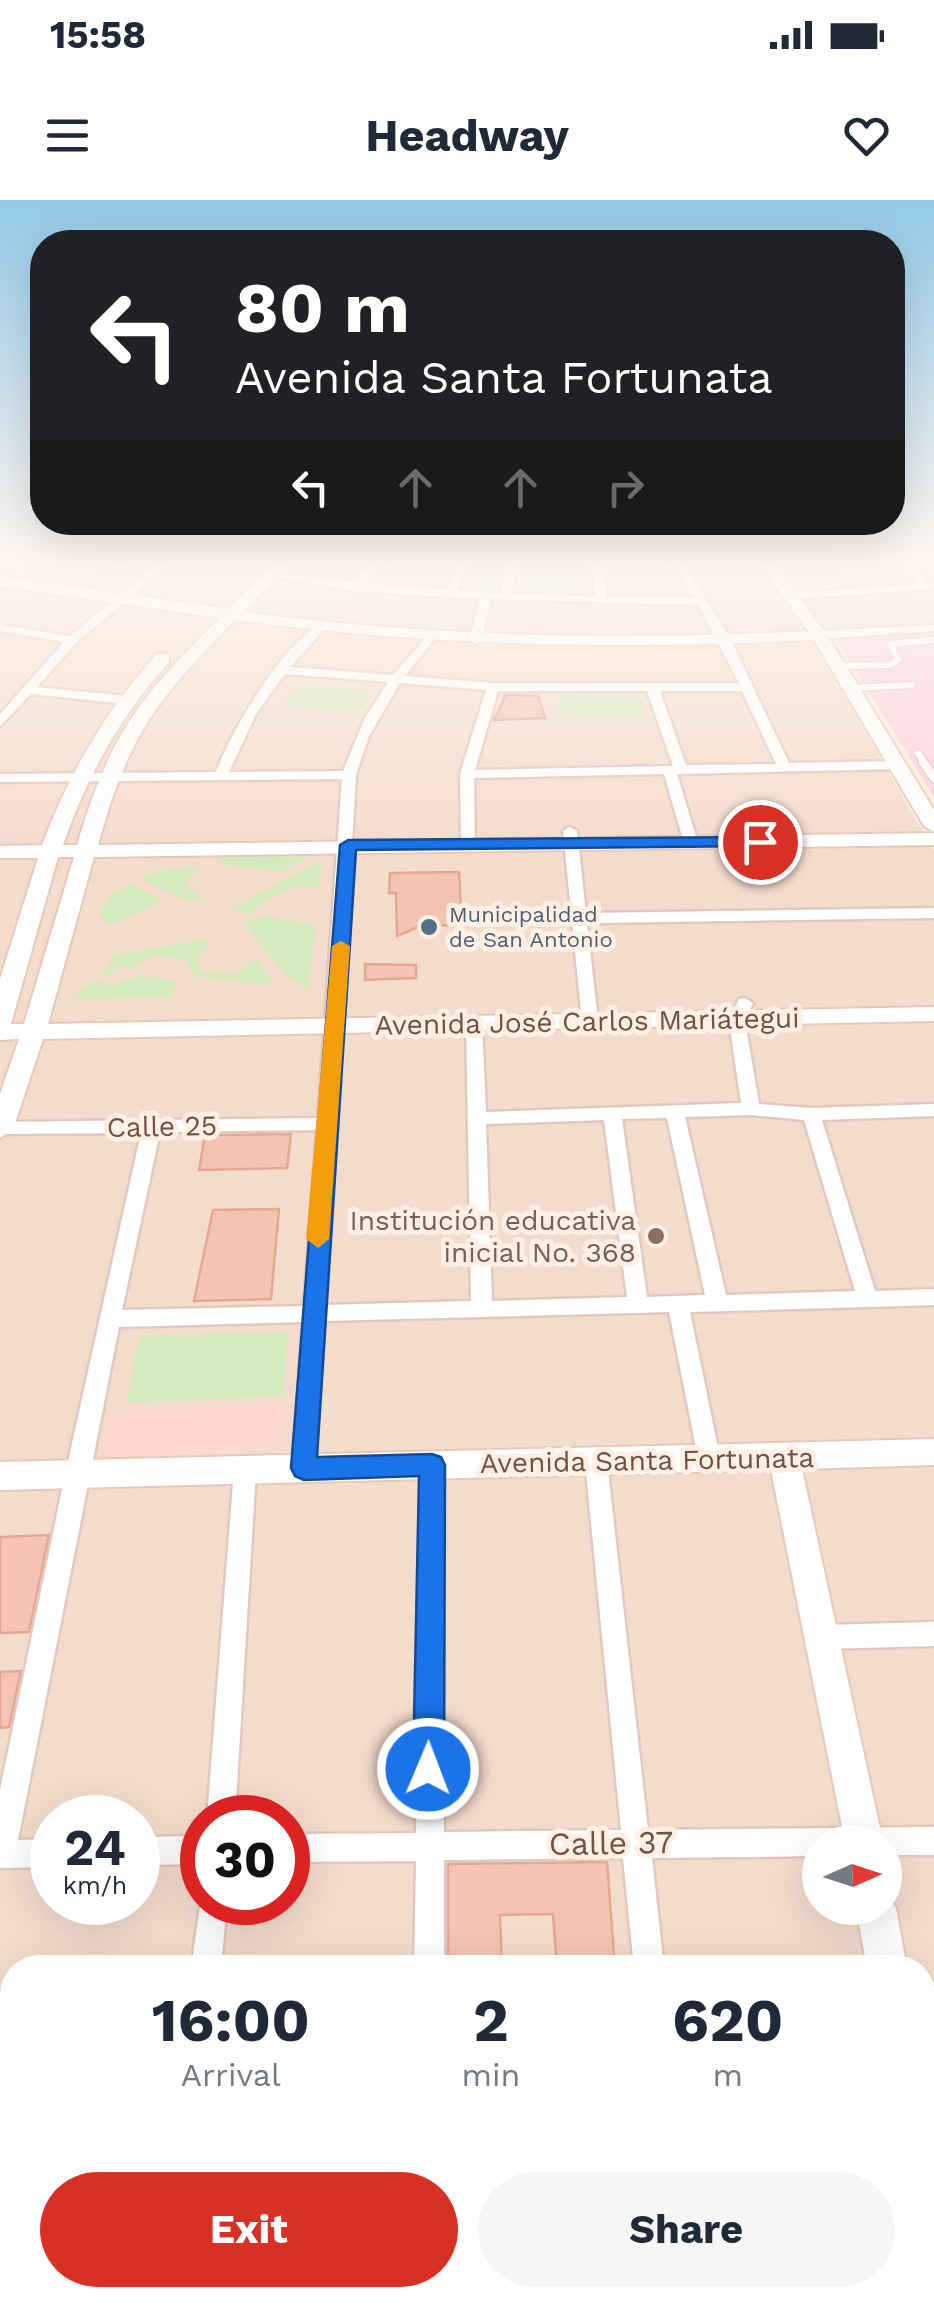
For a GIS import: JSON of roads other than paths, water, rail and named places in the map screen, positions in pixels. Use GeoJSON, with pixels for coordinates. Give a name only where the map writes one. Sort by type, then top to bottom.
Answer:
{"type":"FeatureCollection","features":[{"type":"Feature","properties":{"kind":"street"},"geometry":{"type":"LineString","coordinates":[[2,716],[61,652]]}},
{"type":"Feature","properties":{"kind":"street"},"geometry":{"type":"LineString","coordinates":[[0,1020],[77,776],[151,669],[172,652]]}},
{"type":"Feature","properties":{"kind":"street"},"geometry":{"type":"LineString","coordinates":[[0,1128],[36,1024],[106,777],[130,730],[189,652]]}},
{"type":"Feature","properties":{"kind":"street"},"geometry":{"type":"LineString","coordinates":[[221,776],[246,717],[296,652]]}},
{"type":"Feature","properties":{"kind":"street"},"geometry":{"type":"LineString","coordinates":[[304,1468],[350,775],[358,742],[394,681],[417,652]]}},
{"type":"Feature","properties":{"kind":"street"},"geometry":{"type":"LineString","coordinates":[[730,652],[784,767]]}},
{"type":"Feature","properties":{"kind":"street"},"geometry":{"type":"LineString","coordinates":[[689,836],[932,819],[831,652]]}},
{"type":"Feature","properties":{"kind":"street"},"geometry":{"type":"LineString","coordinates":[[279,670],[494,686],[653,690],[745,686]]}},
{"type":"Feature","properties":{"kind":"street"},"geometry":{"type":"LineString","coordinates":[[468,838],[467,774],[494,686]]}},
{"type":"Feature","properties":{"kind":"street"},"geometry":{"type":"LineString","coordinates":[[27,690],[128,700]]}},
{"type":"Feature","properties":{"kind":"street"},"geometry":{"type":"LineString","coordinates":[[653,690],[689,836]]}},
{"type":"Feature","properties":{"kind":"street"},"geometry":{"type":"LineString","coordinates":[[467,774],[898,765]]}},
{"type":"Feature","properties":{"kind":"street"},"geometry":{"type":"LineString","coordinates":[[0,778],[350,775]]}},
{"type":"Feature","properties":{"kind":"street"},"geometry":{"type":"LineString","coordinates":[[0,840],[54,844],[689,836],[934,838]]}},
{"type":"Feature","properties":{"kind":"street"},"geometry":{"type":"LineString","coordinates":[[571,837],[589,1012]]}},
{"type":"Feature","properties":{"kind":"street"},"geometry":{"type":"LineString","coordinates":[[0,852],[54,844]]}},
{"type":"Feature","properties":{"kind":"street"},"geometry":{"type":"LineString","coordinates":[[578,918],[934,914]]}},
{"type":"Feature","properties":{"kind":"street","name":"Avenida José Carlos Mariátegui"},"geometry":{"type":"LineString","coordinates":[[741,1012],[934,998]]}},
{"type":"Feature","properties":{"kind":"street","name":"Avenida José Carlos Mariátegui"},"geometry":{"type":"LineString","coordinates":[[335,1017],[474,1023],[589,1012]]}},
{"type":"Feature","properties":{"kind":"street","name":"Avenida José Carlos Mariátegui"},"geometry":{"type":"LineString","coordinates":[[0,1020],[36,1024],[589,1012],[934,1014]]}},
{"type":"Feature","properties":{"kind":"street"},"geometry":{"type":"LineString","coordinates":[[741,1012],[751,1109]]}},
{"type":"Feature","properties":{"kind":"street"},"geometry":{"type":"LineString","coordinates":[[474,1023],[482,1310]]}},
{"type":"Feature","properties":{"kind":"street","name":"Avenida José Carlos Mariátegui"},"geometry":{"type":"LineString","coordinates":[[0,1032],[36,1024]]}},
{"type":"Feature","properties":{"kind":"street"},"geometry":{"type":"LineString","coordinates":[[478,1118],[751,1109],[811,1114],[934,1110]]}},
{"type":"Feature","properties":{"kind":"street"},"geometry":{"type":"LineString","coordinates":[[675,1112],[716,1302]]}},
{"type":"Feature","properties":{"kind":"street"},"geometry":{"type":"LineString","coordinates":[[612,1114],[638,1305]]}},
{"type":"Feature","properties":{"kind":"street"},"geometry":{"type":"LineString","coordinates":[[811,1114],[868,1300]]}},
{"type":"Feature","properties":{"kind":"street","name":"Calle 25"},"geometry":{"type":"LineString","coordinates":[[0,1128],[325,1124]]}},
{"type":"Feature","properties":{"kind":"street"},"geometry":{"type":"LineString","coordinates":[[30,1853],[0,1854],[76,1474],[152,1126]]}},
{"type":"Feature","properties":{"kind":"street"},"geometry":{"type":"LineString","coordinates":[[111,1320],[934,1297]]}},
{"type":"Feature","properties":{"kind":"street"},"geometry":{"type":"LineString","coordinates":[[678,1304],[708,1458]]}},
{"type":"Feature","properties":{"kind":"street","name":"Avenida Santa Fortunata"},"geometry":{"type":"LineString","coordinates":[[0,1476],[934,1452]]}},
{"type":"Feature","properties":{"kind":"street"},"geometry":{"type":"LineString","coordinates":[[784,1456],[861,1825]]}},
{"type":"Feature","properties":{"kind":"street"},"geometry":{"type":"LineString","coordinates":[[596,1462],[648,1955]]}},
{"type":"Feature","properties":{"kind":"street"},"geometry":{"type":"LineString","coordinates":[[429,1955],[432,1465]]}},
{"type":"Feature","properties":{"kind":"street"},"geometry":{"type":"LineString","coordinates":[[223,1795],[245,1470]]}},
{"type":"Feature","properties":{"kind":"street"},"geometry":{"type":"LineString","coordinates":[[824,1637],[934,1634]]}},
{"type":"Feature","properties":{"kind":"street","name":"Calle 37"},"geometry":{"type":"LineString","coordinates":[[902,1841],[934,1841]]}},
{"type":"Feature","properties":{"kind":"street","name":"Calle 37"},"geometry":{"type":"LineString","coordinates":[[310,1848],[802,1842]]}},
{"type":"Feature","properties":{"kind":"street"},"geometry":{"type":"LineString","coordinates":[[207,1955],[211,1925]]}},
{"type":"Feature","properties":{"kind":"street"},"geometry":{"type":"LineString","coordinates":[[879,1925],[885,1955]]}},
{"type":"Feature","properties":{"kind":"lane"},"geometry":{"type":"LineString","coordinates":[[839,666],[891,665],[898,660],[895,652]]}},
{"type":"Feature","properties":{"kind":"lane"},"geometry":{"type":"LineString","coordinates":[[852,688],[912,686]]}},
{"type":"Feature","properties":{"kind":"lane"},"geometry":{"type":"LineString","coordinates":[[918,753],[934,778]]}},
{"type":"Feature","properties":{"kind":"place","name":"Municipalidad de San Antonio"},"geometry":{"type":"Point","coordinates":[429,927]}},
{"type":"Feature","properties":{"kind":"place","name":"Institución educativa inicial No. 368"},"geometry":{"type":"Point","coordinates":[656,1236]}}]}
